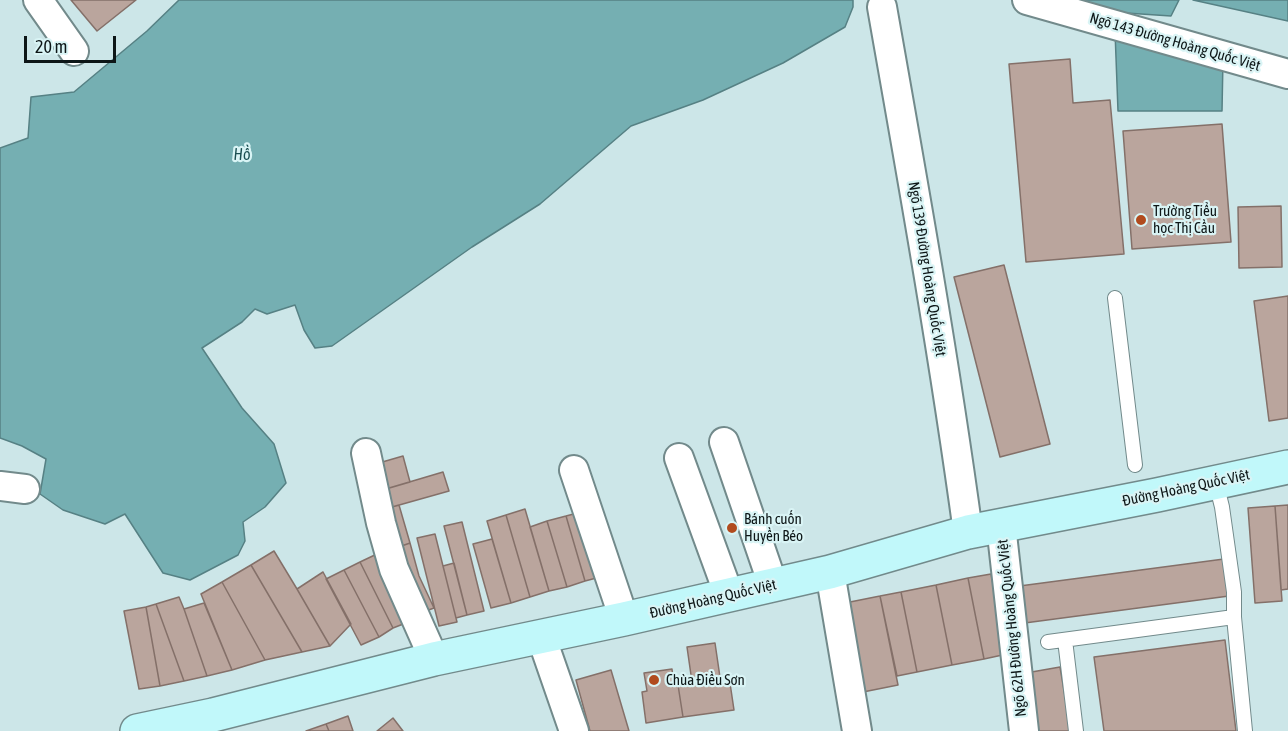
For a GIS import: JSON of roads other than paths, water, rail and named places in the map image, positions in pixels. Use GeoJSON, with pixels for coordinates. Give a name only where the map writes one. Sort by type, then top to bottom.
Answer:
{"type":"FeatureCollection","features":[{"type":"Feature","properties":{"kind":"main road","name":"Đường Hoàng Quốc Việt"},"geometry":{"type":"LineString","coordinates":[[137,731],[189,726],[434,659],[830,572],[968,532],[1288,467]]}},
{"type":"Feature","properties":{"kind":"street"},"geometry":{"type":"LineString","coordinates":[[38,0],[74,51]]}},
{"type":"Feature","properties":{"kind":"street","name":"Ngõ 143 Đường Hoàng Quốc Việt"},"geometry":{"type":"LineString","coordinates":[[1027,0],[1288,74]]}},
{"type":"Feature","properties":{"kind":"street","name":"Ngõ 139 Đường Hoàng Quốc Việt"},"geometry":{"type":"LineString","coordinates":[[882,7],[956,444],[968,532]]}},
{"type":"Feature","properties":{"kind":"street"},"geometry":{"type":"LineString","coordinates":[[724,442],[773,585]]}},
{"type":"Feature","properties":{"kind":"street"},"geometry":{"type":"LineString","coordinates":[[366,453],[381,523],[394,569],[434,659]]}},
{"type":"Feature","properties":{"kind":"street"},"geometry":{"type":"LineString","coordinates":[[679,458],[729,595]]}},
{"type":"Feature","properties":{"kind":"street"},"geometry":{"type":"LineString","coordinates":[[574,470],[624,619]]}},
{"type":"Feature","properties":{"kind":"street","name":"Ngõ 62H Đường Hoàng Quốc Việt"},"geometry":{"type":"LineString","coordinates":[[1001,525],[1024,731]]}},
{"type":"Feature","properties":{"kind":"street"},"geometry":{"type":"LineString","coordinates":[[830,572],[857,731]]}},
{"type":"Feature","properties":{"kind":"street"},"geometry":{"type":"LineString","coordinates":[[542,636],[574,731]]}},
{"type":"Feature","properties":{"kind":"lane"},"geometry":{"type":"LineString","coordinates":[[1115,298],[1135,465]]}},
{"type":"Feature","properties":{"kind":"lane"},"geometry":{"type":"LineString","coordinates":[[1216,483],[1222,507],[1234,592],[1234,617],[1245,731]]}},
{"type":"Feature","properties":{"kind":"lane"},"geometry":{"type":"LineString","coordinates":[[1048,642],[1234,617]]}},
{"type":"Feature","properties":{"kind":"lane"},"geometry":{"type":"LineString","coordinates":[[1065,640],[1076,731]]}},
{"type":"Feature","properties":{"kind":"water","name":"Hồ"},"geometry":{"type":"Polygon","coordinates":[[[179,0],[853,0],[853,7],[845,27],[783,63],[703,100],[631,126],[540,204],[472,247],[332,346],[315,348],[304,330],[295,305],[267,314],[255,309],[242,322],[202,348],[242,408],[274,444],[286,483],[265,507],[243,522],[245,541],[238,555],[190,580],[163,573],[125,514],[105,524],[63,510],[40,494],[46,459],[22,446],[0,438],[0,148],[28,138],[31,97],[74,92],[147,31],[179,0]]]}},
{"type":"Feature","properties":{"kind":"water"},"geometry":{"type":"Polygon","coordinates":[[[1059,0],[1179,0],[1171,16],[1126,13],[1059,0]]]}},
{"type":"Feature","properties":{"kind":"water"},"geometry":{"type":"Polygon","coordinates":[[[1193,0],[1288,0],[1288,21],[1193,0]]]}},
{"type":"Feature","properties":{"kind":"water"},"geometry":{"type":"Polygon","coordinates":[[[1115,31],[1223,59],[1222,111],[1118,111],[1115,31]]]}},
{"type":"Feature","properties":{"kind":"place","name":"Trường Tiểu học Thị Cầu"},"geometry":{"type":"Point","coordinates":[1141,220]}},
{"type":"Feature","properties":{"kind":"place","name":"Bánh cuốn Huyền Béo"},"geometry":{"type":"Point","coordinates":[732,528]}},
{"type":"Feature","properties":{"kind":"place","name":"Chùa Điều Sơn"},"geometry":{"type":"Point","coordinates":[654,680]}}]}
